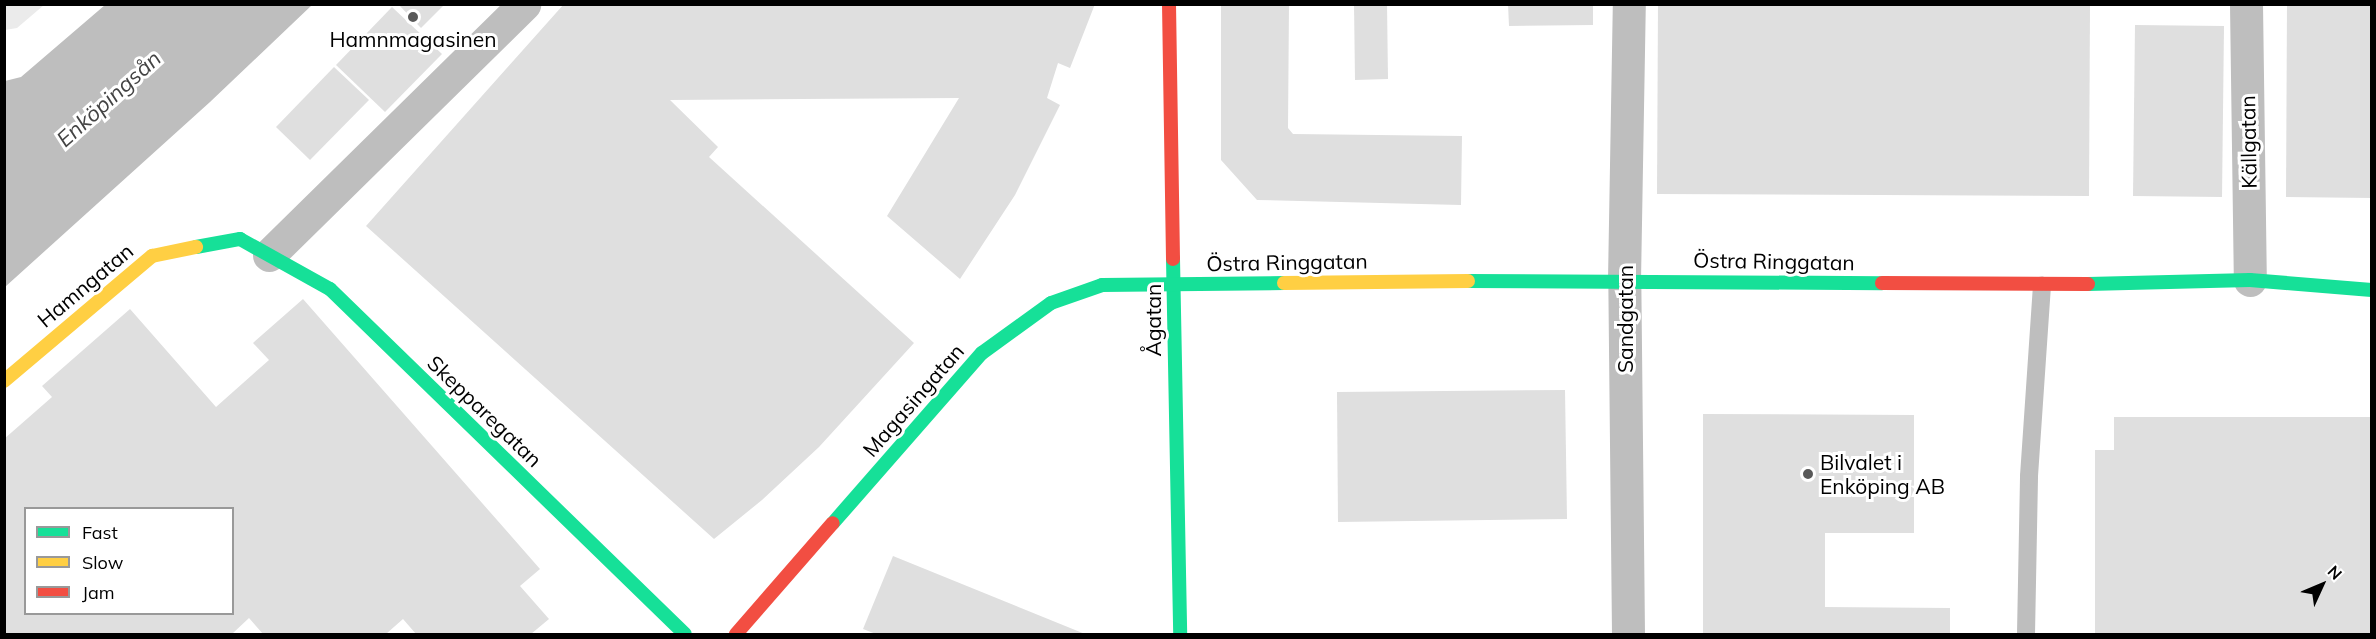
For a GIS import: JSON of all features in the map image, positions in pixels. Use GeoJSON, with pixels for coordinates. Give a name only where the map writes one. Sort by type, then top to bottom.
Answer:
{"type":"FeatureCollection","features":[{"type":"Feature","properties":{"kind":"street"},"geometry":{"type":"LineString","coordinates":[[269,255],[524,4]]}},
{"type":"Feature","properties":{"kind":"street","name":"Ågatan"},"geometry":{"type":"LineString","coordinates":[[1169,4],[1180,634]]}},
{"type":"Feature","properties":{"kind":"street","name":"Sandgatan"},"geometry":{"type":"LineString","coordinates":[[1628,634],[1624,280],[1629,4]]}},
{"type":"Feature","properties":{"kind":"street","name":"Källgatan"},"geometry":{"type":"LineString","coordinates":[[2246,4],[2250,280]]}},
{"type":"Feature","properties":{"kind":"street","name":"Skepparegatan"},"geometry":{"type":"LineString","coordinates":[[240,239],[330,289],[685,634]]}},
{"type":"Feature","properties":{"kind":"street","name":"Hamngatan"},"geometry":{"type":"LineString","coordinates":[[4,381],[152,256],[240,239]]}},
{"type":"Feature","properties":{"kind":"street","name":"Östra Ringgatan"},"geometry":{"type":"LineString","coordinates":[[1174,284],[1624,280],[2042,285],[2250,280],[2372,290]]}},
{"type":"Feature","properties":{"kind":"street","name":"Magasingatan"},"geometry":{"type":"LineString","coordinates":[[736,634],[982,353],[1051,303],[1102,285],[1174,284]]}},
{"type":"Feature","properties":{"kind":"lane"},"geometry":{"type":"LineString","coordinates":[[2026,634],[2029,477],[2042,285]]}},
{"type":"Feature","properties":{"kind":"shaded area"},"geometry":{"type":"Polygon","coordinates":[[[5,4],[44,5],[17,28],[5,30],[5,4]]]}},
{"type":"Feature","properties":{"kind":"water","name":"Enköpingsån"},"geometry":{"type":"Polygon","coordinates":[[[105,5],[312,5],[210,102],[5,287],[5,81],[21,77],[105,5]]]}},
{"type":"Feature","properties":{"kind":"building"},"geometry":{"type":"Polygon","coordinates":[[[398,4],[445,4],[421,28],[398,4]]]}},
{"type":"Feature","properties":{"kind":"building"},"geometry":{"type":"Polygon","coordinates":[[[564,4],[1095,4],[1070,68],[1058,63],[1047,98],[1060,105],[1015,195],[960,279],[887,216],[959,98],[670,100],[718,147],[709,157],[914,343],[819,447],[762,500],[714,539],[366,226],[564,4]]]}},
{"type":"Feature","properties":{"kind":"building"},"geometry":{"type":"Polygon","coordinates":[[[1221,4],[1289,4],[1288,128],[1293,134],[1462,136],[1461,205],[1257,200],[1221,160],[1221,4]]]}},
{"type":"Feature","properties":{"kind":"building"},"geometry":{"type":"Polygon","coordinates":[[[1354,4],[1387,4],[1388,79],[1355,80],[1354,4]]]}},
{"type":"Feature","properties":{"kind":"building"},"geometry":{"type":"Polygon","coordinates":[[[1508,4],[1593,4],[1593,25],[1509,26],[1508,4]]]}},
{"type":"Feature","properties":{"kind":"building"},"geometry":{"type":"Polygon","coordinates":[[[1658,4],[2090,4],[2089,196],[1657,194],[1658,4]]]}},
{"type":"Feature","properties":{"kind":"building"},"geometry":{"type":"Polygon","coordinates":[[[2287,4],[2372,4],[2372,198],[2286,197],[2287,4]]]}},
{"type":"Feature","properties":{"kind":"building"},"geometry":{"type":"Polygon","coordinates":[[[392,7],[442,54],[385,112],[336,65],[392,7]]]}},
{"type":"Feature","properties":{"kind":"building"},"geometry":{"type":"Polygon","coordinates":[[[2135,25],[2224,26],[2222,197],[2133,196],[2135,25]]]}},
{"type":"Feature","properties":{"kind":"building"},"geometry":{"type":"Polygon","coordinates":[[[334,67],[369,100],[310,160],[276,127],[334,67]]]}},
{"type":"Feature","properties":{"kind":"building"},"geometry":{"type":"Polygon","coordinates":[[[303,299],[540,569],[520,586],[549,619],[531,634],[416,634],[403,619],[386,634],[263,634],[249,618],[232,634],[4,634],[4,439],[52,397],[42,386],[130,309],[216,407],[269,360],[253,343],[303,299]]]}},
{"type":"Feature","properties":{"kind":"building"},"geometry":{"type":"Polygon","coordinates":[[[1565,390],[1567,519],[1338,522],[1337,392],[1565,390]]]}},
{"type":"Feature","properties":{"kind":"building","name":"Bilvalet i Enköping AB"},"geometry":{"type":"Polygon","coordinates":[[[1703,414],[1914,415],[1914,533],[1825,533],[1825,607],[1950,608],[1950,634],[1703,634],[1703,414]]]}},
{"type":"Feature","properties":{"kind":"building"},"geometry":{"type":"Polygon","coordinates":[[[2114,417],[2372,417],[2372,634],[2095,634],[2095,450],[2114,450],[2114,417]]]}},
{"type":"Feature","properties":{"kind":"building"},"geometry":{"type":"Polygon","coordinates":[[[893,556],[1085,634],[876,634],[863,629],[893,556]]]}},
{"type":"Feature","properties":{"kind":"traffic: fast"},"geometry":{"type":"LineString","coordinates":[[196,247],[240,239],[330,289],[685,634]]}},
{"type":"Feature","properties":{"kind":"traffic: fast"},"geometry":{"type":"LineString","coordinates":[[1173,259],[1180,634]]}},
{"type":"Feature","properties":{"kind":"traffic: fast"},"geometry":{"type":"LineString","coordinates":[[2088,284],[2250,280],[2372,290]]}},
{"type":"Feature","properties":{"kind":"traffic: fast"},"geometry":{"type":"LineString","coordinates":[[1468,281],[1882,283]]}},
{"type":"Feature","properties":{"kind":"traffic: fast"},"geometry":{"type":"LineString","coordinates":[[833,523],[982,353],[1051,303],[1102,285],[1284,283]]}},
{"type":"Feature","properties":{"kind":"traffic: slow"},"geometry":{"type":"LineString","coordinates":[[4,381],[152,256],[196,247]]}},
{"type":"Feature","properties":{"kind":"traffic: slow"},"geometry":{"type":"LineString","coordinates":[[1284,283],[1468,281]]}},
{"type":"Feature","properties":{"kind":"traffic: jam"},"geometry":{"type":"LineString","coordinates":[[1169,4],[1173,259]]}},
{"type":"Feature","properties":{"kind":"traffic: jam"},"geometry":{"type":"LineString","coordinates":[[1882,283],[2088,284]]}},
{"type":"Feature","properties":{"kind":"traffic: jam"},"geometry":{"type":"LineString","coordinates":[[736,634],[833,523]]}},
{"type":"Feature","properties":{"kind":"place","name":"Hamnmagasinen"},"geometry":{"type":"Point","coordinates":[413,17]}},
{"type":"Feature","properties":{"kind":"place","name":"Bilvalet i Enköping AB"},"geometry":{"type":"Point","coordinates":[1808,474]}}]}
